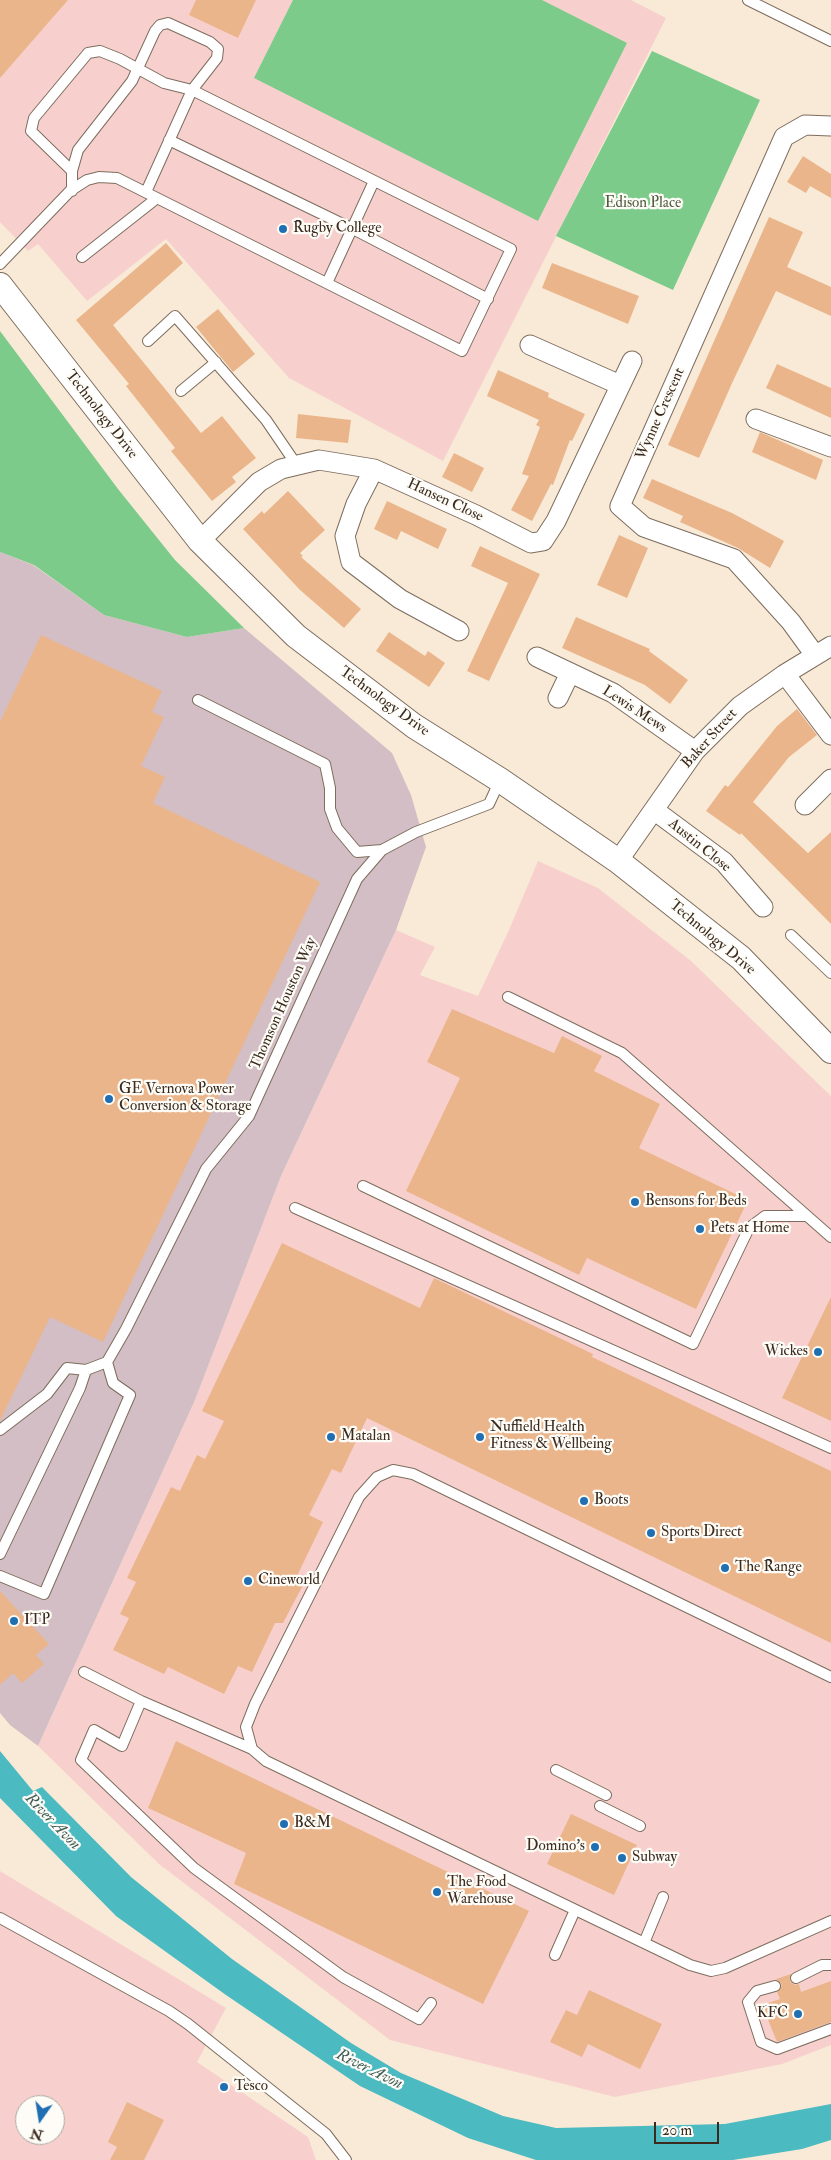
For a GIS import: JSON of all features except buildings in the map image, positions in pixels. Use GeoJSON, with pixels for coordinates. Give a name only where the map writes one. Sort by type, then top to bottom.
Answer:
{"type":"FeatureCollection","features":[{"type":"Feature","properties":{"kind":"street","name":"Wynne Crescent"},"geometry":{"type":"LineString","coordinates":[[823,650],[791,622],[734,559],[644,527],[620,506],[784,137],[806,125],[831,126]]}},
{"type":"Feature","properties":{"kind":"street","name":"Technology Drive"},"geometry":{"type":"LineString","coordinates":[[0,285],[200,541],[296,636],[414,726],[500,780],[618,861],[741,958],[831,1050]]}},
{"type":"Feature","properties":{"kind":"street"},"geometry":{"type":"LineString","coordinates":[[530,345],[620,385]]}},
{"type":"Feature","properties":{"kind":"street","name":"Hansen Close"},"geometry":{"type":"LineString","coordinates":[[200,541],[259,482],[281,469],[319,460],[374,469],[476,515],[531,543],[543,542],[556,521],[632,361]]}},
{"type":"Feature","properties":{"kind":"street"},"geometry":{"type":"LineString","coordinates":[[756,419],[831,447]]}},
{"type":"Feature","properties":{"kind":"street"},"geometry":{"type":"LineString","coordinates":[[374,469],[356,504],[345,536],[350,562],[400,599],[459,630]]}},
{"type":"Feature","properties":{"kind":"street","name":"Baker Street"},"geometry":{"type":"LineString","coordinates":[[618,861],[695,751],[740,706],[823,650]]}},
{"type":"Feature","properties":{"kind":"street","name":"Lewis Mews"},"geometry":{"type":"LineString","coordinates":[[537,657],[613,693],[695,751]]}},
{"type":"Feature","properties":{"kind":"street"},"geometry":{"type":"LineString","coordinates":[[558,698],[570,673]]}},
{"type":"Feature","properties":{"kind":"street"},"geometry":{"type":"LineString","coordinates":[[785,674],[831,734]]}},
{"type":"Feature","properties":{"kind":"street"},"geometry":{"type":"LineString","coordinates":[[805,805],[831,780]]}},
{"type":"Feature","properties":{"kind":"street","name":"Austin Close"},"geometry":{"type":"LineString","coordinates":[[654,810],[724,862],[763,906]]}},
{"type":"Feature","properties":{"kind":"lane"},"geometry":{"type":"LineString","coordinates":[[748,0],[831,41]]}},
{"type":"Feature","properties":{"kind":"lane"},"geometry":{"type":"LineString","coordinates":[[72,190],[72,171],[78,150],[132,82],[155,31],[160,25],[168,22],[210,42],[218,49],[217,58],[192,90],[146,192]]}},
{"type":"Feature","properties":{"kind":"lane"},"geometry":{"type":"LineString","coordinates":[[0,264],[72,190],[88,180],[99,177],[117,178],[462,352],[511,249],[192,90],[164,83],[120,58],[100,51],[88,53],[34,118],[31,131],[72,171]]}},
{"type":"Feature","properties":{"kind":"lane"},"geometry":{"type":"LineString","coordinates":[[169,140],[353,229],[488,299]]}},
{"type":"Feature","properties":{"kind":"lane"},"geometry":{"type":"LineString","coordinates":[[327,283],[374,181]]}},
{"type":"Feature","properties":{"kind":"lane"},"geometry":{"type":"LineString","coordinates":[[82,257],[157,198]]}},
{"type":"Feature","properties":{"kind":"lane"},"geometry":{"type":"LineString","coordinates":[[148,341],[175,316],[266,420],[296,464]]}},
{"type":"Feature","properties":{"kind":"lane"},"geometry":{"type":"LineString","coordinates":[[181,391],[216,362]]}},
{"type":"Feature","properties":{"kind":"lane"},"geometry":{"type":"LineString","coordinates":[[198,700],[325,764],[330,788],[330,809],[337,828],[357,852],[382,850]]}},
{"type":"Feature","properties":{"kind":"lane","name":"Thomson Houston Way"},"geometry":{"type":"LineString","coordinates":[[107,1362],[126,1329],[206,1169],[249,1116],[357,879],[382,850],[416,832],[489,804],[500,780]]}},
{"type":"Feature","properties":{"kind":"lane"},"geometry":{"type":"LineString","coordinates":[[792,935],[831,974]]}},
{"type":"Feature","properties":{"kind":"lane"},"geometry":{"type":"LineString","coordinates":[[508,996],[622,1053],[831,1237]]}},
{"type":"Feature","properties":{"kind":"lane"},"geometry":{"type":"LineString","coordinates":[[363,1186],[693,1344],[749,1228],[766,1216],[807,1216]]}},
{"type":"Feature","properties":{"kind":"lane"},"geometry":{"type":"LineString","coordinates":[[295,1208],[831,1448]]}},
{"type":"Feature","properties":{"kind":"lane"},"geometry":{"type":"LineString","coordinates":[[0,1430],[47,1394],[67,1368],[86,1370],[107,1362],[113,1383],[130,1395],[44,1594],[0,1576]]}},
{"type":"Feature","properties":{"kind":"lane"},"geometry":{"type":"LineString","coordinates":[[0,1554],[80,1388],[86,1370]]}},
{"type":"Feature","properties":{"kind":"lane"},"geometry":{"type":"LineString","coordinates":[[252,1749],[246,1727],[255,1704],[359,1497],[377,1477],[393,1470],[414,1474],[831,1677]]}},
{"type":"Feature","properties":{"kind":"lane"},"geometry":{"type":"LineString","coordinates":[[84,1672],[141,1701],[252,1749],[266,1761],[690,1965],[711,1971],[724,1968],[831,1921]]}},
{"type":"Feature","properties":{"kind":"lane"},"geometry":{"type":"LineString","coordinates":[[141,1701],[122,1746],[94,1730],[81,1760],[194,1868],[343,1977],[419,2019],[432,2003]]}},
{"type":"Feature","properties":{"kind":"lane"},"geometry":{"type":"LineString","coordinates":[[556,1770],[606,1795]]}},
{"type":"Feature","properties":{"kind":"lane"},"geometry":{"type":"LineString","coordinates":[[600,1806],[640,1826]]}},
{"type":"Feature","properties":{"kind":"lane"},"geometry":{"type":"LineString","coordinates":[[644,1943],[663,1896]]}},
{"type":"Feature","properties":{"kind":"lane"},"geometry":{"type":"LineString","coordinates":[[555,1955],[575,1910]]}},
{"type":"Feature","properties":{"kind":"lane"},"geometry":{"type":"LineString","coordinates":[[0,1918],[169,2011],[188,2024],[326,2134],[346,2160]]}},
{"type":"Feature","properties":{"kind":"lane"},"geometry":{"type":"LineString","coordinates":[[796,1978],[822,1965],[831,1965]]}},
{"type":"Feature","properties":{"kind":"lane"},"geometry":{"type":"LineString","coordinates":[[775,1986],[757,1991],[748,2002],[761,2042],[777,2049],[831,2029]]}},
{"type":"Feature","properties":{"kind":"shaded area","name":"Rugby College"},"geometry":{"type":"Polygon","coordinates":[[[0,0],[631,0],[666,18],[443,461],[289,378],[166,239],[87,301],[38,244],[28,251],[0,222],[0,0]]]}},
{"type":"Feature","properties":{"kind":"shaded area"},"geometry":{"type":"Polygon","coordinates":[[[0,552],[33,565],[104,615],[187,637],[244,628],[392,753],[411,795],[426,847],[396,930],[281,1176],[195,1400],[38,1746],[10,1725],[0,1713],[0,552]]]}},
{"type":"Feature","properties":{"kind":"shaded area"},"geometry":{"type":"Polygon","coordinates":[[[538,861],[598,888],[691,961],[831,1096],[831,2045],[782,2064],[615,2097],[390,2040],[159,1864],[38,1746],[195,1400],[281,1176],[396,930],[435,947],[420,975],[478,996],[509,930],[538,861]]]}},
{"type":"Feature","properties":{"kind":"shaded area"},"geometry":{"type":"Polygon","coordinates":[[[0,1871],[226,2008],[197,2062],[308,2137],[316,2160],[0,2160],[0,1871]]]}},
{"type":"Feature","properties":{"kind":"green space"},"geometry":{"type":"Polygon","coordinates":[[[293,0],[542,0],[627,43],[538,221],[254,78],[293,0]]]}},
{"type":"Feature","properties":{"kind":"green space","name":"Edison Place"},"geometry":{"type":"Polygon","coordinates":[[[652,51],[760,100],[673,290],[556,236],[652,51]]]}},
{"type":"Feature","properties":{"kind":"green space"},"geometry":{"type":"Polygon","coordinates":[[[0,331],[118,489],[175,560],[244,628],[187,637],[104,615],[34,565],[0,552],[0,331]]]}},
{"type":"Feature","properties":{"kind":"water","name":"River Avon"},"geometry":{"type":"Polygon","coordinates":[[[0,1751],[33,1791],[42,1787],[131,1877],[232,1959],[351,2043],[401,2073],[503,2116],[556,2128],[725,2124],[831,2104],[831,2140],[802,2149],[733,2160],[536,2160],[468,2138],[360,2086],[226,1995],[116,1916],[0,1798],[0,1751]]]}},
{"type":"Feature","properties":{"kind":"place","name":"Rugby College"},"geometry":{"type":"Point","coordinates":[283,229]}},
{"type":"Feature","properties":{"kind":"place","name":"GE Vernova Power Conversion & Storage"},"geometry":{"type":"Point","coordinates":[109,1099]}},
{"type":"Feature","properties":{"kind":"place","name":"Bensons for Beds"},"geometry":{"type":"Point","coordinates":[635,1202]}},
{"type":"Feature","properties":{"kind":"place","name":"Pets at Home"},"geometry":{"type":"Point","coordinates":[700,1229]}},
{"type":"Feature","properties":{"kind":"place","name":"Wickes"},"geometry":{"type":"Point","coordinates":[818,1352]}},
{"type":"Feature","properties":{"kind":"place","name":"Matalan"},"geometry":{"type":"Point","coordinates":[331,1437]}},
{"type":"Feature","properties":{"kind":"place","name":"Nuffield Health Fitness & Wellbeing"},"geometry":{"type":"Point","coordinates":[480,1437]}},
{"type":"Feature","properties":{"kind":"place","name":"Boots"},"geometry":{"type":"Point","coordinates":[584,1501]}},
{"type":"Feature","properties":{"kind":"place","name":"Sports Direct"},"geometry":{"type":"Point","coordinates":[651,1533]}},
{"type":"Feature","properties":{"kind":"place","name":"The Range"},"geometry":{"type":"Point","coordinates":[725,1568]}},
{"type":"Feature","properties":{"kind":"place","name":"Cineworld"},"geometry":{"type":"Point","coordinates":[248,1581]}},
{"type":"Feature","properties":{"kind":"place","name":"ITP"},"geometry":{"type":"Point","coordinates":[14,1621]}},
{"type":"Feature","properties":{"kind":"place","name":"B&M"},"geometry":{"type":"Point","coordinates":[284,1824]}},
{"type":"Feature","properties":{"kind":"place","name":"Domino's"},"geometry":{"type":"Point","coordinates":[595,1847]}},
{"type":"Feature","properties":{"kind":"place","name":"Subway"},"geometry":{"type":"Point","coordinates":[622,1858]}},
{"type":"Feature","properties":{"kind":"place","name":"The Food Warehouse"},"geometry":{"type":"Point","coordinates":[437,1892]}},
{"type":"Feature","properties":{"kind":"place","name":"KFC"},"geometry":{"type":"Point","coordinates":[798,2014]}},
{"type":"Feature","properties":{"kind":"place","name":"Tesco"},"geometry":{"type":"Point","coordinates":[224,2087]}}]}
